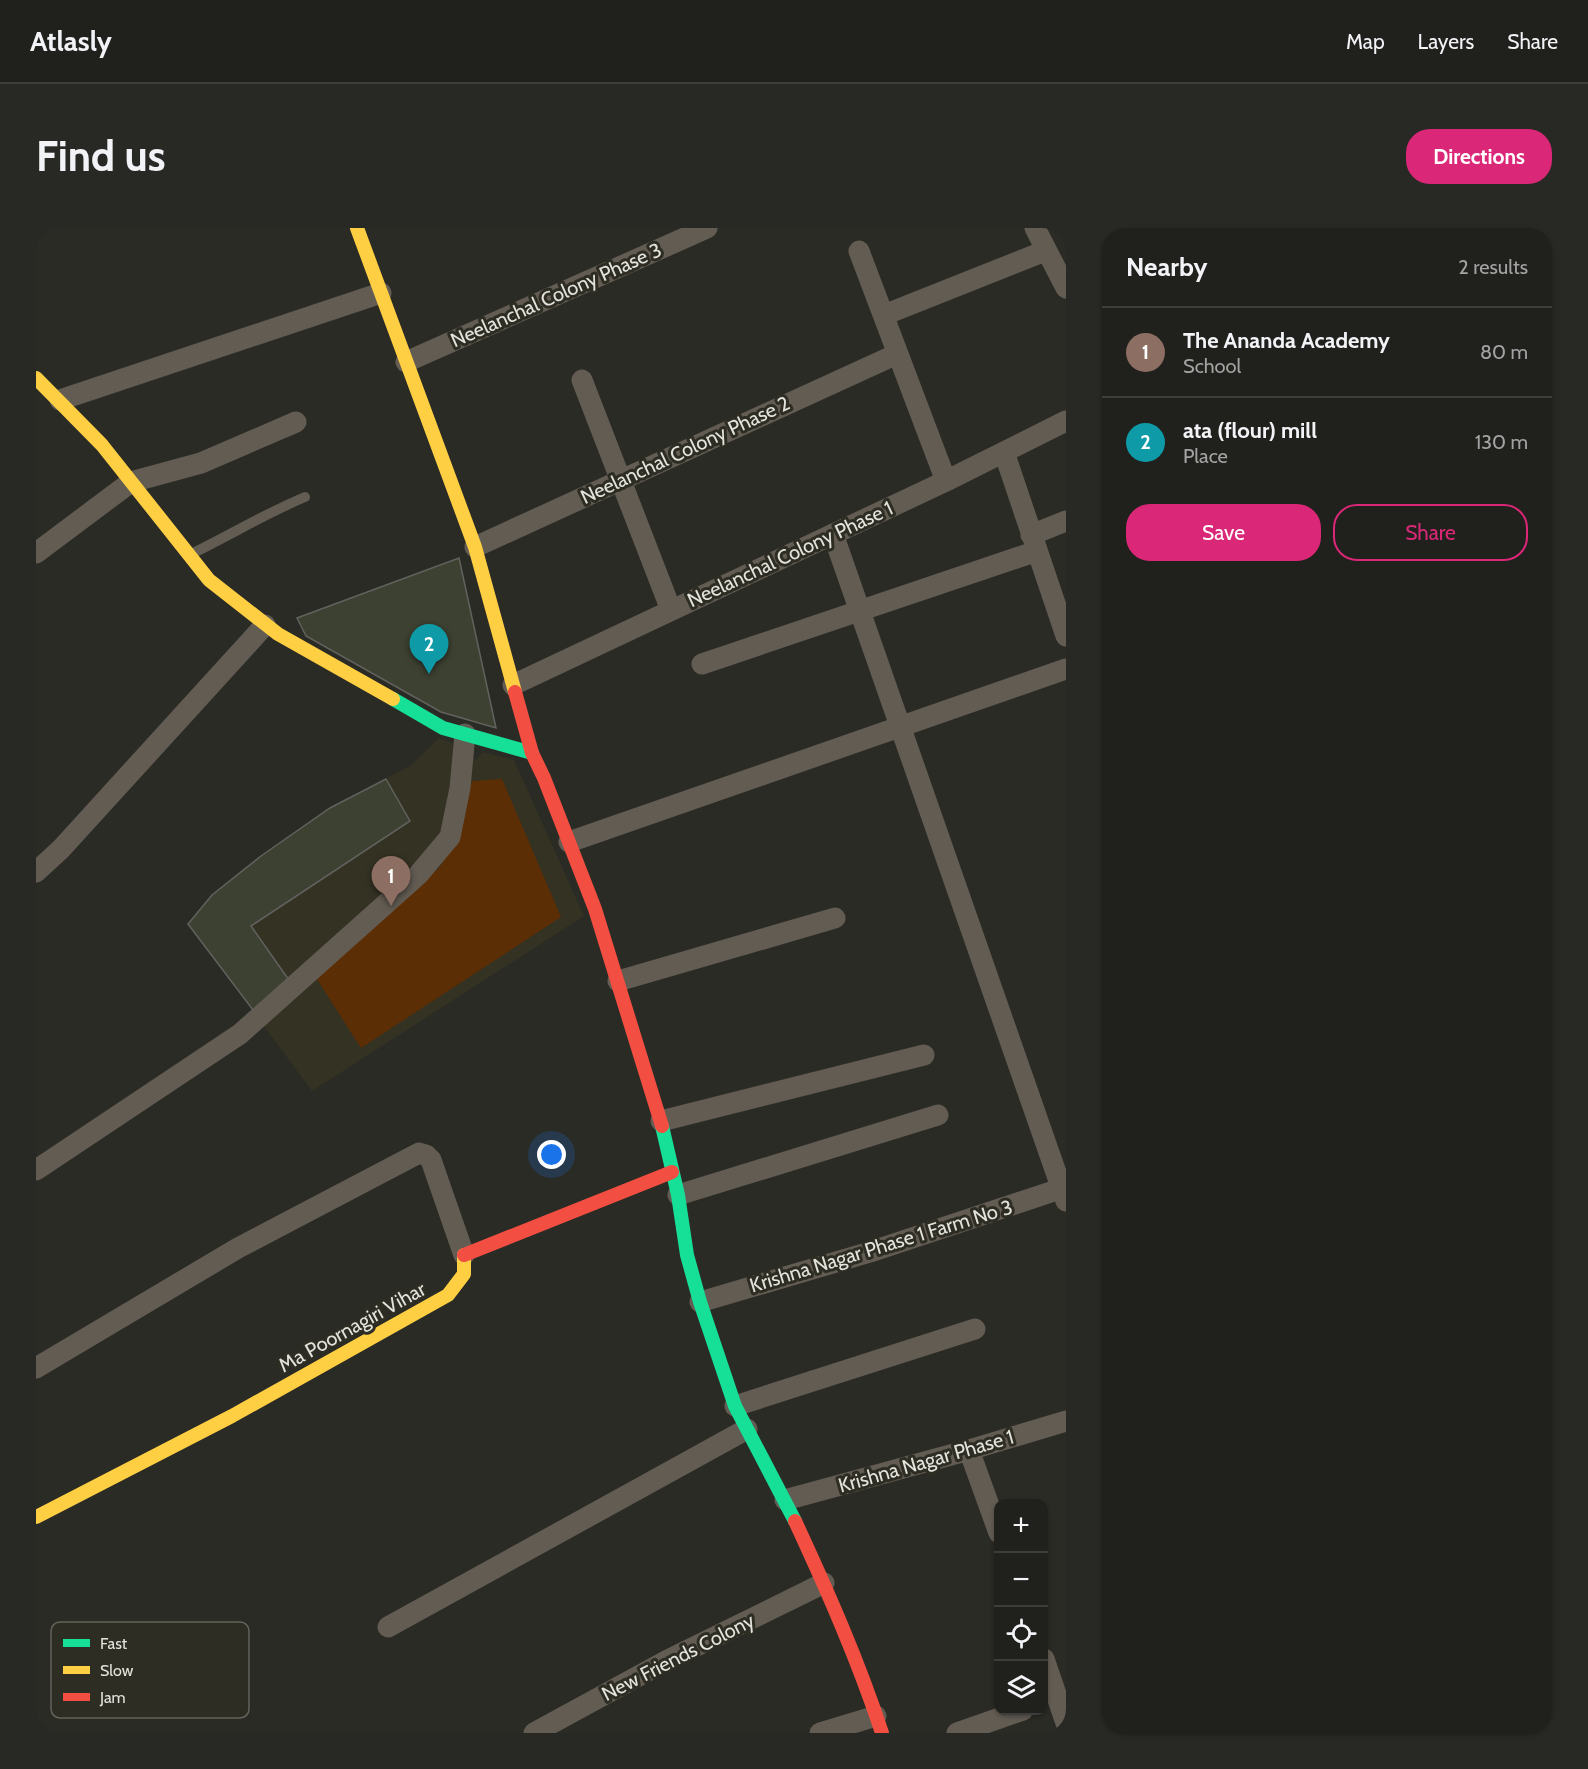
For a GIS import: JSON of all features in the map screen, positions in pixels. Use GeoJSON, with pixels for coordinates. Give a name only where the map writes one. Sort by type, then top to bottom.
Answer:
{"type":"FeatureCollection","features":[{"type":"Feature","properties":{"kind":"street"},"geometry":{"type":"LineString","coordinates":[[357,228],[475,547],[532,753],[596,909],[662,1121],[678,1196],[687,1255],[700,1302],[735,1406],[785,1500],[824,1583],[868,1690],[879,1724],[820,1733]]}},
{"type":"Feature","properties":{"kind":"street","name":"Neelanchal Colony Phase 3"},"geometry":{"type":"LineString","coordinates":[[406,362],[706,228]]}},
{"type":"Feature","properties":{"kind":"street"},"geometry":{"type":"LineString","coordinates":[[1035,228],[1066,288]]}},
{"type":"Feature","properties":{"kind":"street"},"geometry":{"type":"LineString","coordinates":[[859,251],[946,481]]}},
{"type":"Feature","properties":{"kind":"street"},"geometry":{"type":"LineString","coordinates":[[884,315],[1045,251]]}},
{"type":"Feature","properties":{"kind":"street"},"geometry":{"type":"LineString","coordinates":[[60,400],[381,293]]}},
{"type":"Feature","properties":{"kind":"street","name":"Neelanchal Colony Phase 2"},"geometry":{"type":"LineString","coordinates":[[475,547],[897,354]]}},
{"type":"Feature","properties":{"kind":"street"},"geometry":{"type":"LineString","coordinates":[[36,378],[102,445],[209,580],[265,625],[443,728],[532,753]]}},
{"type":"Feature","properties":{"kind":"street"},"geometry":{"type":"LineString","coordinates":[[582,380],[670,610]]}},
{"type":"Feature","properties":{"kind":"street","name":"Neelanchal Colony Phase 1"},"geometry":{"type":"LineString","coordinates":[[513,685],[946,481],[1066,421]]}},
{"type":"Feature","properties":{"kind":"street"},"geometry":{"type":"LineString","coordinates":[[36,553],[131,482],[201,463],[296,422]]}},
{"type":"Feature","properties":{"kind":"street"},"geometry":{"type":"LineString","coordinates":[[1004,452],[1066,636]]}},
{"type":"Feature","properties":{"kind":"street"},"geometry":{"type":"LineString","coordinates":[[702,663],[858,610],[1034,543],[1066,521]]}},
{"type":"Feature","properties":{"kind":"street"},"geometry":{"type":"LineString","coordinates":[[833,534],[1065,1192]]}},
{"type":"Feature","properties":{"kind":"street"},"geometry":{"type":"LineString","coordinates":[[36,872],[61,849],[265,625]]}},
{"type":"Feature","properties":{"kind":"street"},"geometry":{"type":"LineString","coordinates":[[569,842],[1066,669]]}},
{"type":"Feature","properties":{"kind":"street"},"geometry":{"type":"LineString","coordinates":[[36,1170],[240,1034],[417,874],[450,837],[460,788],[465,734]]}},
{"type":"Feature","properties":{"kind":"street"},"geometry":{"type":"LineString","coordinates":[[618,981],[835,918]]}},
{"type":"Feature","properties":{"kind":"street"},"geometry":{"type":"LineString","coordinates":[[662,1121],[924,1055]]}},
{"type":"Feature","properties":{"kind":"street"},"geometry":{"type":"LineString","coordinates":[[678,1196],[938,1115]]}},
{"type":"Feature","properties":{"kind":"street"},"geometry":{"type":"LineString","coordinates":[[36,1368],[238,1248],[419,1153],[431,1160],[464,1255],[672,1172]]}},
{"type":"Feature","properties":{"kind":"street","name":"Krishna Nagar Phase 1 Farm No 3"},"geometry":{"type":"LineString","coordinates":[[700,1302],[1065,1192]]}},
{"type":"Feature","properties":{"kind":"street","name":"Ma Poornagiri Vihar"},"geometry":{"type":"LineString","coordinates":[[36,1517],[232,1416],[448,1295],[464,1274],[464,1255]]}},
{"type":"Feature","properties":{"kind":"street"},"geometry":{"type":"LineString","coordinates":[[735,1406],[975,1329]]}},
{"type":"Feature","properties":{"kind":"street","name":"Krishna Nagar Phase 1"},"geometry":{"type":"LineString","coordinates":[[785,1500],[1066,1421]]}},
{"type":"Feature","properties":{"kind":"street"},"geometry":{"type":"LineString","coordinates":[[388,1627],[747,1429]]}},
{"type":"Feature","properties":{"kind":"street"},"geometry":{"type":"LineString","coordinates":[[969,1450],[994,1519]]}},
{"type":"Feature","properties":{"kind":"street","name":"New Friends Colony"},"geometry":{"type":"LineString","coordinates":[[534,1733],[666,1661],[824,1583]]}},
{"type":"Feature","properties":{"kind":"street"},"geometry":{"type":"LineString","coordinates":[[1045,1661],[1056,1700],[1066,1723]]}},
{"type":"Feature","properties":{"kind":"street"},"geometry":{"type":"LineString","coordinates":[[957,1733],[1009,1715]]}},
{"type":"Feature","properties":{"kind":"lane"},"geometry":{"type":"LineString","coordinates":[[189,555],[227,537],[260,516],[305,497]]}},
{"type":"Feature","properties":{"kind":"shaded area"},"geometry":{"type":"Polygon","coordinates":[[[439,738],[452,743],[455,752],[476,760],[483,752],[514,760],[584,916],[312,1091],[188,924],[212,895],[261,856],[330,808],[410,766],[439,738]]]}},
{"type":"Feature","properties":{"kind":"shaded area"},"geometry":{"type":"Polygon","coordinates":[[[502,779],[561,917],[361,1048],[311,970],[438,869],[456,843],[472,781],[502,779]]]}},
{"type":"Feature","properties":{"kind":"building"},"geometry":{"type":"Polygon","coordinates":[[[459,558],[496,728],[441,712],[306,636],[297,618],[459,558]]]}},
{"type":"Feature","properties":{"kind":"building"},"geometry":{"type":"Polygon","coordinates":[[[386,779],[410,821],[251,926],[291,983],[256,1014],[188,924],[212,895],[261,856],[330,808],[386,779]]]}},
{"type":"Feature","properties":{"kind":"traffic: fast"},"geometry":{"type":"LineString","coordinates":[[393,699],[443,728],[532,753]]}},
{"type":"Feature","properties":{"kind":"traffic: fast"},"geometry":{"type":"LineString","coordinates":[[662,1126],[678,1195],[687,1255],[700,1302],[735,1406],[795,1521]]}},
{"type":"Feature","properties":{"kind":"traffic: slow"},"geometry":{"type":"LineString","coordinates":[[357,228],[475,547],[515,692]]}},
{"type":"Feature","properties":{"kind":"traffic: slow"},"geometry":{"type":"LineString","coordinates":[[36,378],[102,445],[209,580],[278,634],[393,699]]}},
{"type":"Feature","properties":{"kind":"traffic: slow"},"geometry":{"type":"LineString","coordinates":[[36,1517],[232,1416],[448,1295],[464,1274],[464,1255]]}},
{"type":"Feature","properties":{"kind":"traffic: jam"},"geometry":{"type":"LineString","coordinates":[[515,692],[532,753],[595,909],[662,1126]]}},
{"type":"Feature","properties":{"kind":"traffic: jam"},"geometry":{"type":"LineString","coordinates":[[464,1255],[672,1172]]}},
{"type":"Feature","properties":{"kind":"traffic: jam"},"geometry":{"type":"LineString","coordinates":[[795,1521],[842,1626],[882,1733]]}},
{"type":"Feature","properties":{"kind":"place","name":"ata (flour) mill"},"geometry":{"type":"Point","coordinates":[429,674]}},
{"type":"Feature","properties":{"kind":"place","name":"The Ananda Academy"},"geometry":{"type":"Point","coordinates":[391,906]}}]}
